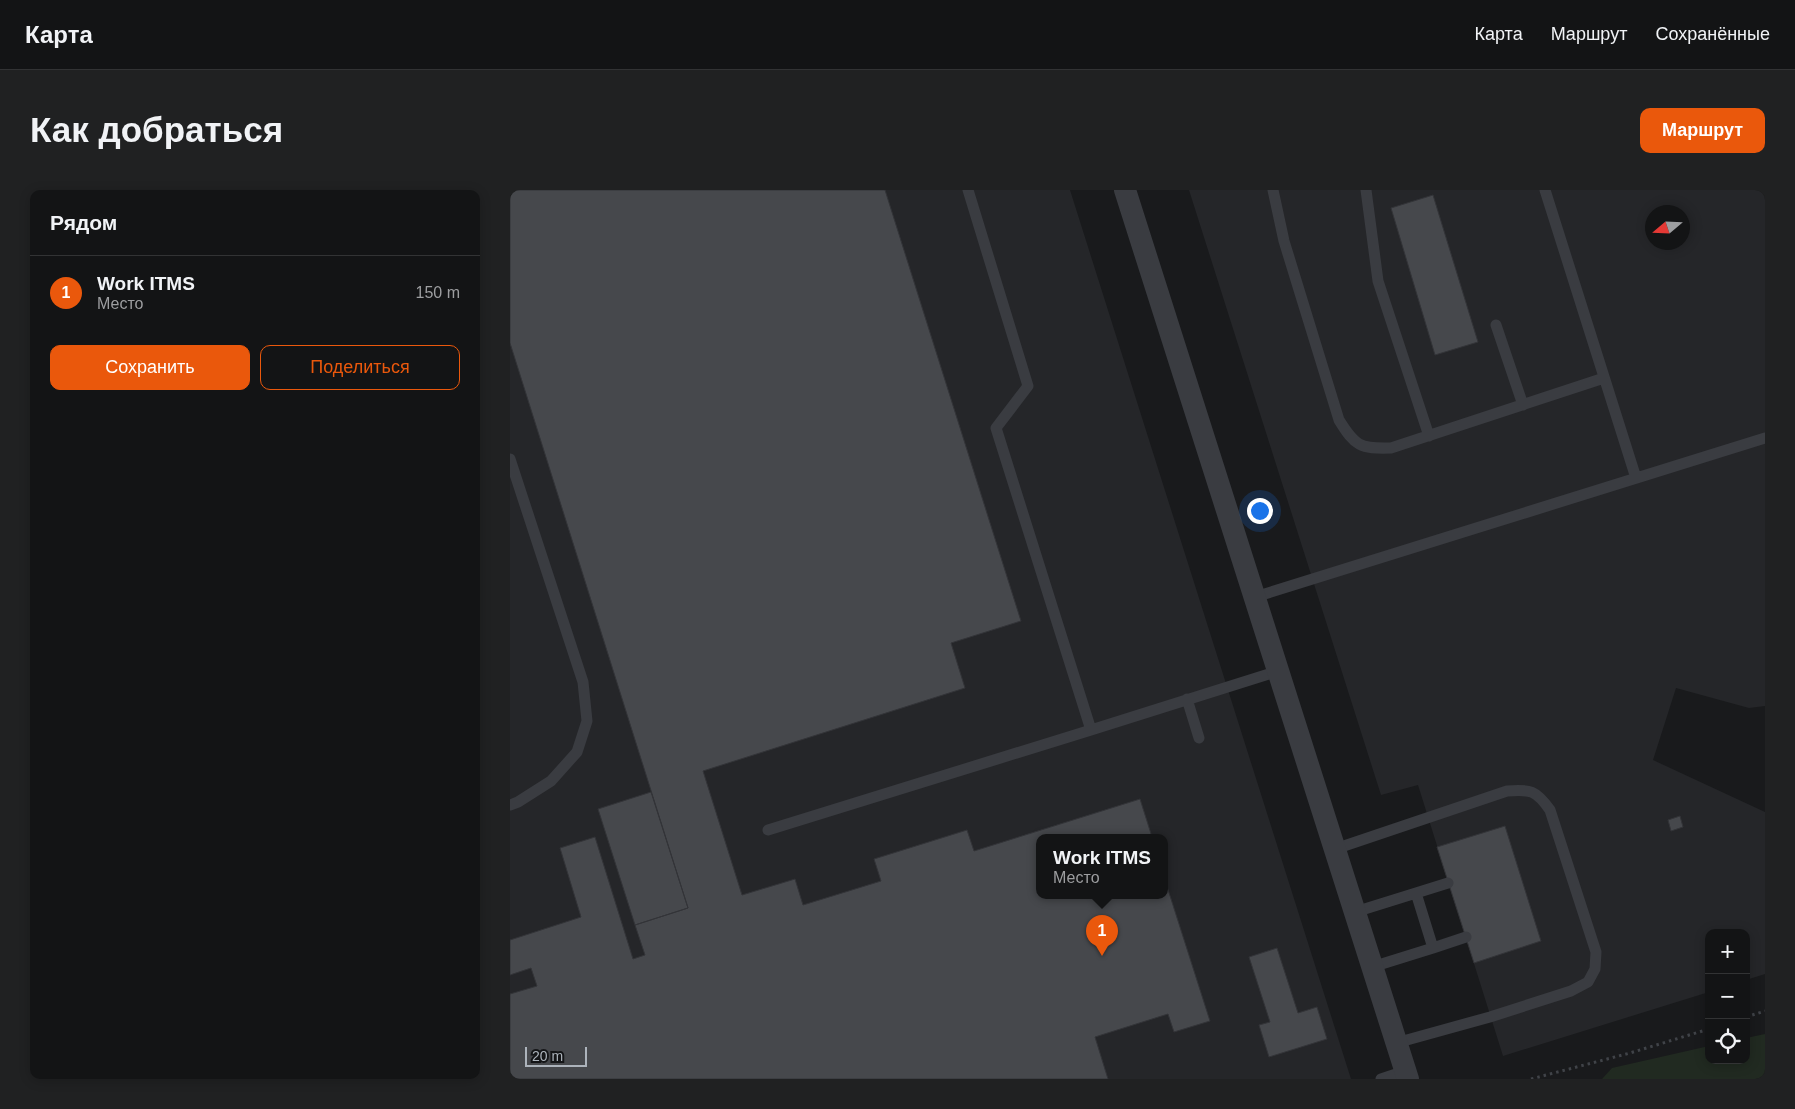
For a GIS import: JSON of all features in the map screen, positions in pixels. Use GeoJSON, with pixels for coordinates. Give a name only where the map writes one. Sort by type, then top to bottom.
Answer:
{"type":"FeatureCollection","features":[{"type":"Feature","properties":{"kind":"street"},"geometry":{"type":"LineString","coordinates":[[1125,190],[1406,1075]]}},
{"type":"Feature","properties":{"kind":"lane"},"geometry":{"type":"LineString","coordinates":[[968,190],[1028,386],[996,428],[1091,730]]}},
{"type":"Feature","properties":{"kind":"lane"},"geometry":{"type":"LineString","coordinates":[[1273,190],[1284,241],[1339,420],[1351,440],[1369,449],[1391,448],[1604,378]]}},
{"type":"Feature","properties":{"kind":"lane"},"geometry":{"type":"LineString","coordinates":[[1366,190],[1378,281],[1429,436]]}},
{"type":"Feature","properties":{"kind":"lane"},"geometry":{"type":"LineString","coordinates":[[1545,190],[1636,478]]}},
{"type":"Feature","properties":{"kind":"lane"},"geometry":{"type":"LineString","coordinates":[[1496,325],[1523,405]]}},
{"type":"Feature","properties":{"kind":"lane"},"geometry":{"type":"LineString","coordinates":[[1254,597],[1765,438]]}},
{"type":"Feature","properties":{"kind":"lane"},"geometry":{"type":"LineString","coordinates":[[510,459],[583,682],[587,721],[578,752],[551,781],[510,805]]}},
{"type":"Feature","properties":{"kind":"lane"},"geometry":{"type":"LineString","coordinates":[[768,830],[1278,670]]}},
{"type":"Feature","properties":{"kind":"lane"},"geometry":{"type":"LineString","coordinates":[[1187,699],[1199,738]]}},
{"type":"Feature","properties":{"kind":"lane"},"geometry":{"type":"LineString","coordinates":[[1335,849],[1507,792],[1524,790],[1540,796],[1550,810],[1596,952],[1595,969],[1588,982],[1571,991],[1490,1017],[1396,1043]]}},
{"type":"Feature","properties":{"kind":"lane"},"geometry":{"type":"LineString","coordinates":[[1355,912],[1448,882]]}},
{"type":"Feature","properties":{"kind":"lane"},"geometry":{"type":"LineString","coordinates":[[1416,893],[1433,948]]}},
{"type":"Feature","properties":{"kind":"lane"},"geometry":{"type":"LineString","coordinates":[[1372,967],[1466,938]]}},
{"type":"Feature","properties":{"kind":"lane"},"geometry":{"type":"LineString","coordinates":[[1381,1079],[1406,1075]]}},
{"type":"Feature","properties":{"kind":"path"},"geometry":{"type":"LineString","coordinates":[[1750,1016],[1765,1011]]}},
{"type":"Feature","properties":{"kind":"path"},"geometry":{"type":"LineString","coordinates":[[1531,1079],[1630,1053],[1705,1030]]}},
{"type":"Feature","properties":{"kind":"shaded area"},"geometry":{"type":"Polygon","coordinates":[[[510,190],[1070,190],[1351,1079],[510,1079],[510,190]]]}},
{"type":"Feature","properties":{"kind":"shaded area"},"geometry":{"type":"Polygon","coordinates":[[[1189,190],[1765,190],[1765,706],[1749,708],[1676,688],[1653,760],[1765,812],[1765,974],[1750,979],[1750,929],[1705,929],[1705,993],[1503,1056],[1418,785],[1381,795],[1189,190]]]}},
{"type":"Feature","properties":{"kind":"shaded area"},"geometry":{"type":"Polygon","coordinates":[[[1765,1034],[1765,1079],[1602,1079],[1612,1068],[1705,1047],[1705,1064],[1750,1064],[1750,1037],[1765,1034]]]}},
{"type":"Feature","properties":{"kind":"building"},"geometry":{"type":"Polygon","coordinates":[[[510,190],[885,190],[1021,621],[951,643],[965,688],[703,771],[742,895],[795,879],[803,905],[881,881],[874,859],[967,830],[974,851],[1140,799],[1151,834],[1036,834],[1036,899],[1168,899],[1168,890],[1210,1021],[1174,1032],[1168,1014],[1095,1037],[1108,1079],[510,1079],[510,994],[537,986],[531,968],[510,975],[510,940],[581,917],[560,848],[595,837],[633,959],[645,955],[635,925],[688,908],[510,343],[510,190]]]}},
{"type":"Feature","properties":{"kind":"building"},"geometry":{"type":"Polygon","coordinates":[[[1433,195],[1478,342],[1435,355],[1391,208],[1433,195]]]}},
{"type":"Feature","properties":{"kind":"building"},"geometry":{"type":"Polygon","coordinates":[[[651,792],[688,908],[635,925],[598,809],[651,792]]]}},
{"type":"Feature","properties":{"kind":"building"},"geometry":{"type":"Polygon","coordinates":[[[1680,816],[1683,827],[1671,831],[1668,820],[1680,816]]]}},
{"type":"Feature","properties":{"kind":"building"},"geometry":{"type":"Polygon","coordinates":[[[1505,826],[1541,941],[1474,963],[1437,847],[1505,826]]]}},
{"type":"Feature","properties":{"kind":"building"},"geometry":{"type":"Polygon","coordinates":[[[1277,948],[1298,1013],[1317,1007],[1327,1039],[1269,1057],[1259,1025],[1270,1022],[1249,957],[1277,948]]]}},
{"type":"Feature","properties":{"kind":"place","name":"Work ITMS"},"geometry":{"type":"Point","coordinates":[1102,956]}}]}
